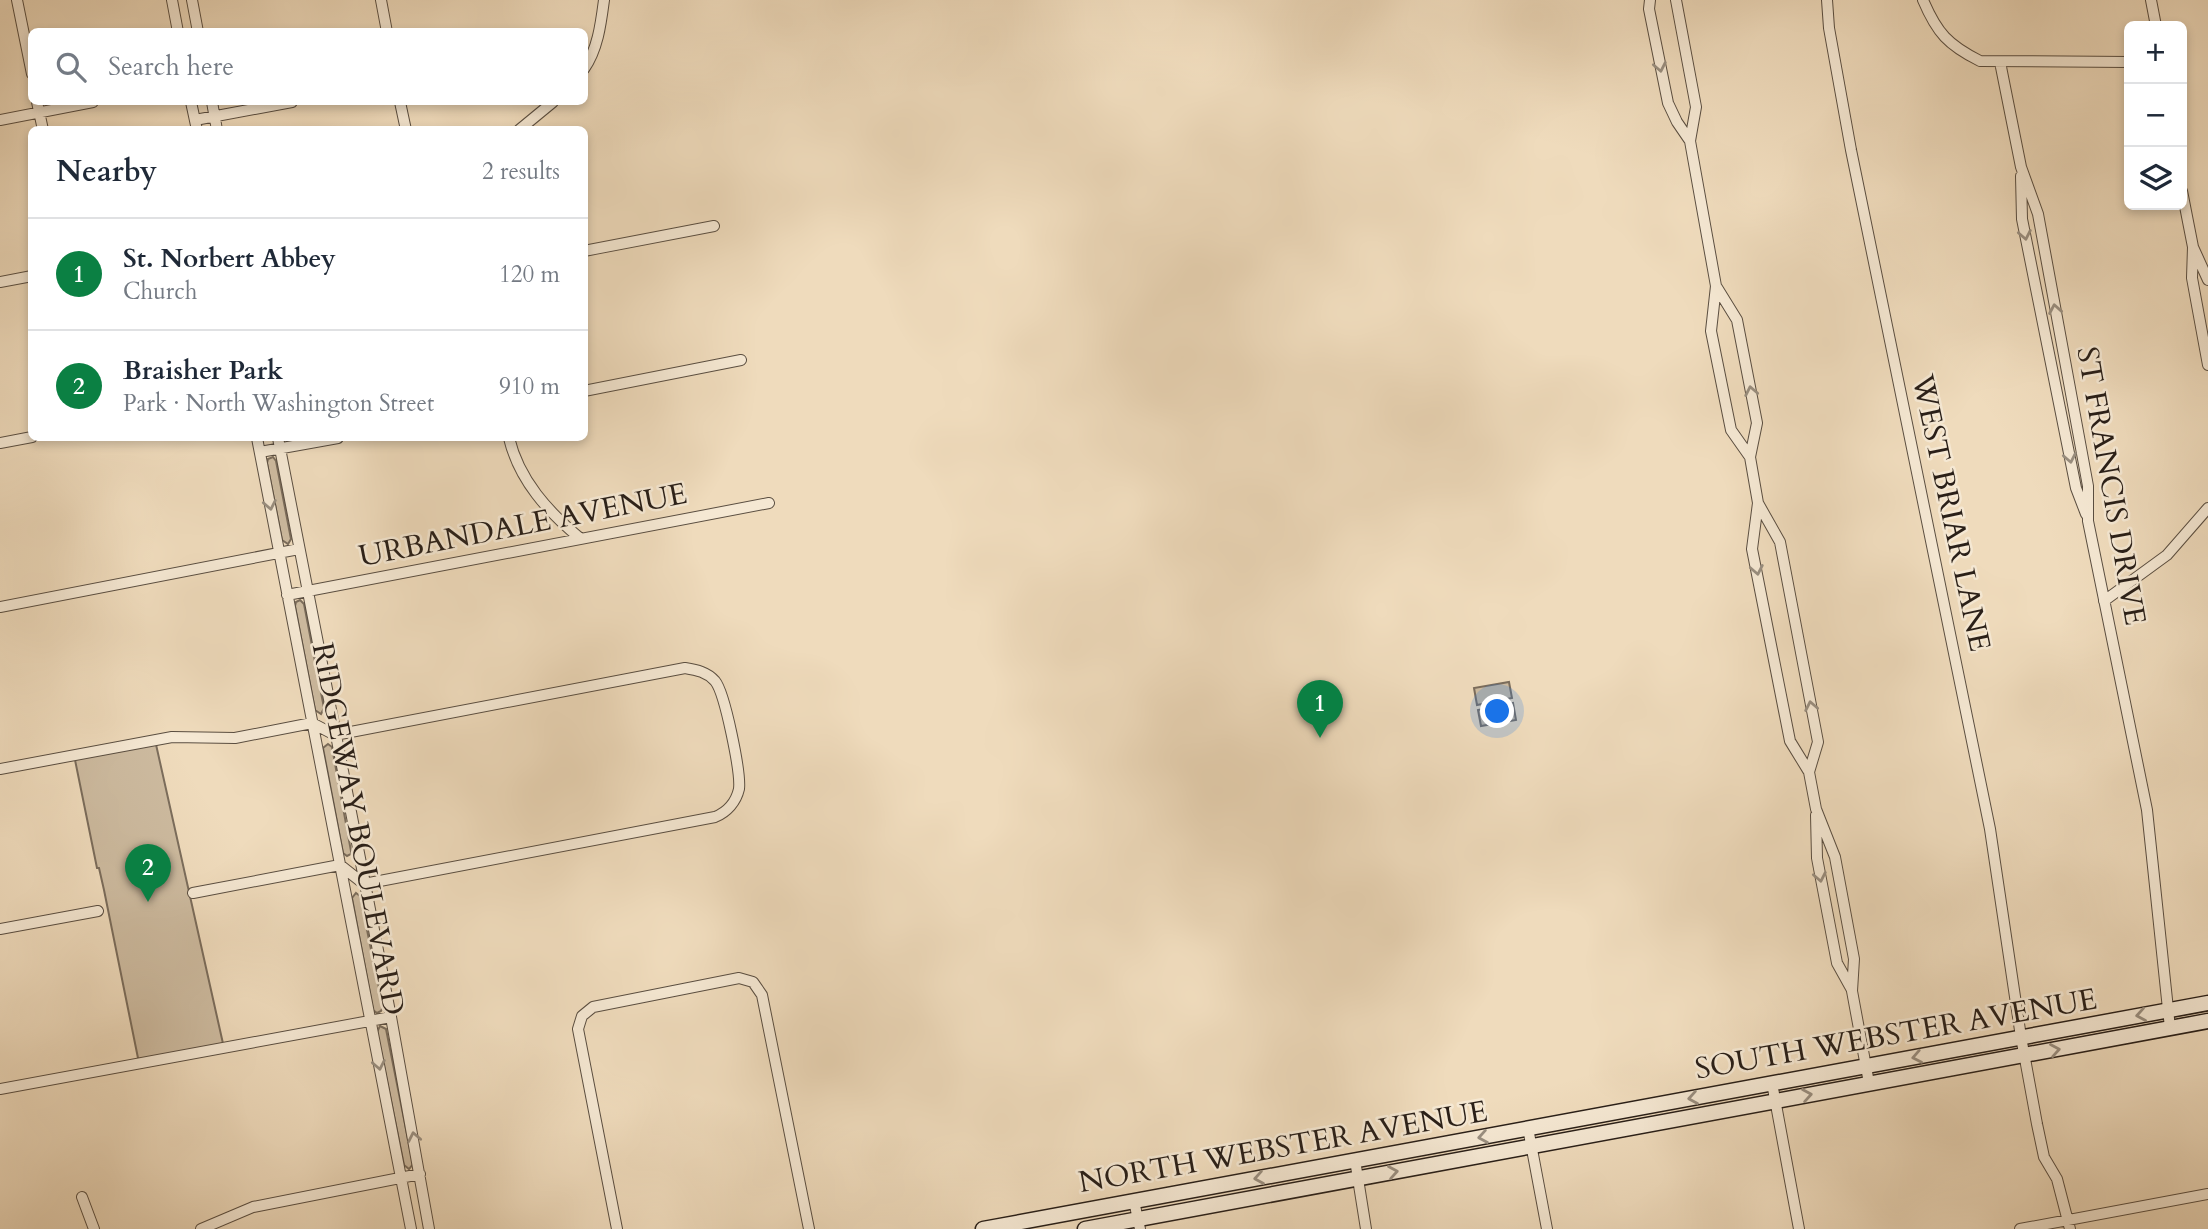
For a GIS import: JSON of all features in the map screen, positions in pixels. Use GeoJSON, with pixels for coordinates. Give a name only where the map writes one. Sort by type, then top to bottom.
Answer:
{"type":"FeatureCollection","features":[{"type":"Feature","properties":{"kind":"main road","name":"SOUTH WEBSTER AVENUE"},"geometry":{"type":"LineString","coordinates":[[1593,1116],[2208,1003]]}},
{"type":"Feature","properties":{"kind":"main road","name":"SOUTH WEBSTER AVENUE"},"geometry":{"type":"LineString","coordinates":[[1595,1135],[2208,1021]]}},
{"type":"Feature","properties":{"kind":"main road","name":"NORTH WEBSTER AVENUE"},"geometry":{"type":"LineString","coordinates":[[983,1229],[1593,1116]]}},
{"type":"Feature","properties":{"kind":"main road","name":"NORTH WEBSTER AVENUE"},"geometry":{"type":"LineString","coordinates":[[1085,1229],[1139,1224],[1358,1178],[1595,1135]]}},
{"type":"Feature","properties":{"kind":"street"},"geometry":{"type":"LineString","coordinates":[[17,0],[28,54]]}},
{"type":"Feature","properties":{"kind":"street"},"geometry":{"type":"LineString","coordinates":[[172,0],[177,28]]}},
{"type":"Feature","properties":{"kind":"street"},"geometry":{"type":"LineString","coordinates":[[192,0],[197,28]]}},
{"type":"Feature","properties":{"kind":"street"},"geometry":{"type":"LineString","coordinates":[[381,0],[386,28]]}},
{"type":"Feature","properties":{"kind":"street"},"geometry":{"type":"LineString","coordinates":[[588,63],[590,44],[604,0]]}},
{"type":"Feature","properties":{"kind":"street"},"geometry":{"type":"LineString","coordinates":[[1650,0],[1649,9],[1668,103],[1690,141]]}},
{"type":"Feature","properties":{"kind":"street"},"geometry":{"type":"LineString","coordinates":[[1676,0],[1696,107],[1690,141],[1716,286],[1711,331],[1731,430],[1750,457]]}},
{"type":"Feature","properties":{"kind":"street","name":"WEST BRIAR LANE"},"geometry":{"type":"LineString","coordinates":[[1827,0],[1829,29],[1852,150],[1990,829],[2021,1037],[2044,1157],[2057,1179],[2070,1224]]}},
{"type":"Feature","properties":{"kind":"street"},"geometry":{"type":"LineString","coordinates":[[1923,0],[1940,35],[1958,50],[1980,61],[2124,62]]}},
{"type":"Feature","properties":{"kind":"street"},"geometry":{"type":"LineString","coordinates":[[2151,0],[2155,21]]}},
{"type":"Feature","properties":{"kind":"street","name":"ST FRANCIS DRIVE"},"geometry":{"type":"LineString","coordinates":[[2000,62],[2021,167],[2038,214],[2088,486],[2088,521],[2147,810],[2170,1028]]}},
{"type":"Feature","properties":{"kind":"street"},"geometry":{"type":"LineString","coordinates":[[0,120],[38,107],[60,105]]}},
{"type":"Feature","properties":{"kind":"street"},"geometry":{"type":"LineString","coordinates":[[192,105],[196,125],[215,116],[276,105]]}},
{"type":"Feature","properties":{"kind":"street"},"geometry":{"type":"LineString","coordinates":[[213,105],[216,126]]}},
{"type":"Feature","properties":{"kind":"street"},"geometry":{"type":"LineString","coordinates":[[401,105],[405,126]]}},
{"type":"Feature","properties":{"kind":"street"},"geometry":{"type":"LineString","coordinates":[[524,126],[549,105]]}},
{"type":"Feature","properties":{"kind":"street"},"geometry":{"type":"LineString","coordinates":[[38,107],[42,126]]}},
{"type":"Feature","properties":{"kind":"street"},"geometry":{"type":"LineString","coordinates":[[2021,167],[2022,219],[2076,488],[2088,521]]}},
{"type":"Feature","properties":{"kind":"street"},"geometry":{"type":"LineString","coordinates":[[2186,210],[2193,247],[2192,278],[2208,365]]}},
{"type":"Feature","properties":{"kind":"street"},"geometry":{"type":"LineString","coordinates":[[588,250],[715,226]]}},
{"type":"Feature","properties":{"kind":"street"},"geometry":{"type":"LineString","coordinates":[[2193,247],[2208,280]]}},
{"type":"Feature","properties":{"kind":"street"},"geometry":{"type":"LineString","coordinates":[[0,282],[28,277]]}},
{"type":"Feature","properties":{"kind":"street"},"geometry":{"type":"LineString","coordinates":[[1716,286],[1737,320],[1757,423],[1750,457],[1759,503],[1780,542],[1818,742],[1809,772]]}},
{"type":"Feature","properties":{"kind":"street"},"geometry":{"type":"LineString","coordinates":[[588,390],[741,360]]}},
{"type":"Feature","properties":{"kind":"street"},"geometry":{"type":"LineString","coordinates":[[0,443],[28,438]]}},
{"type":"Feature","properties":{"kind":"street","name":"RIDGEWAY BOULEVARD"},"geometry":{"type":"LineString","coordinates":[[258,441],[411,1229]]}},
{"type":"Feature","properties":{"kind":"street"},"geometry":{"type":"LineString","coordinates":[[260,452],[279,443],[303,441]]}},
{"type":"Feature","properties":{"kind":"street"},"geometry":{"type":"LineString","coordinates":[[510,441],[528,484],[561,523],[581,539]]}},
{"type":"Feature","properties":{"kind":"street","name":"RIDGEWAY BOULEVARD"},"geometry":{"type":"LineString","coordinates":[[279,443],[391,1017],[429,1229]]}},
{"type":"Feature","properties":{"kind":"street","name":"URBANDALE AVENUE"},"geometry":{"type":"LineString","coordinates":[[287,595],[769,503]]}},
{"type":"Feature","properties":{"kind":"street"},"geometry":{"type":"LineString","coordinates":[[1759,503],[1752,549],[1790,741],[1809,772],[1816,809],[1816,858],[1837,963],[1852,991]]}},
{"type":"Feature","properties":{"kind":"street"},"geometry":{"type":"LineString","coordinates":[[2104,601],[2167,555],[2208,508]]}},
{"type":"Feature","properties":{"kind":"street"},"geometry":{"type":"LineString","coordinates":[[0,607],[299,549]]}},
{"type":"Feature","properties":{"kind":"street"},"geometry":{"type":"LineString","coordinates":[[0,769],[172,737],[235,738],[312,723],[335,735],[685,668],[710,677],[722,693],[739,784],[735,800],[715,817],[364,884],[340,865],[193,893]]}},
{"type":"Feature","properties":{"kind":"street"},"geometry":{"type":"LineString","coordinates":[[1816,809],[1835,857],[1854,960],[1852,991],[1869,1083]]}},
{"type":"Feature","properties":{"kind":"street"},"geometry":{"type":"LineString","coordinates":[[0,929],[98,911]]}},
{"type":"Feature","properties":{"kind":"street"},"geometry":{"type":"LineString","coordinates":[[617,1229],[579,1023],[585,1012],[593,1007],[739,978],[752,982],[761,991],[809,1229]]}},
{"type":"Feature","properties":{"kind":"street"},"geometry":{"type":"LineString","coordinates":[[0,1089],[391,1017]]}},
{"type":"Feature","properties":{"kind":"street"},"geometry":{"type":"LineString","coordinates":[[1772,1083],[1799,1229]]}},
{"type":"Feature","properties":{"kind":"street"},"geometry":{"type":"LineString","coordinates":[[1528,1128],[1547,1229]]}},
{"type":"Feature","properties":{"kind":"street"},"geometry":{"type":"LineString","coordinates":[[1354,1160],[1367,1229]]}},
{"type":"Feature","properties":{"kind":"street"},"geometry":{"type":"LineString","coordinates":[[201,1229],[253,1206],[420,1174]]}},
{"type":"Feature","properties":{"kind":"street"},"geometry":{"type":"LineString","coordinates":[[2020,1229],[2070,1224],[2208,1194]]}},
{"type":"Feature","properties":{"kind":"street"},"geometry":{"type":"LineString","coordinates":[[82,1197],[94,1229]]}},
{"type":"Feature","properties":{"kind":"street"},"geometry":{"type":"LineString","coordinates":[[1134,1201],[1139,1224]]}},
{"type":"Feature","properties":{"kind":"shaded area"},"geometry":{"type":"Polygon","coordinates":[[[273,457],[291,539],[288,544],[282,540],[267,463],[268,459],[273,457]]]}},
{"type":"Feature","properties":{"kind":"shaded area"},"geometry":{"type":"Polygon","coordinates":[[[300,600],[304,604],[324,708],[321,714],[315,710],[295,606],[300,600]]]}},
{"type":"Feature","properties":{"kind":"shaded area"},"geometry":{"type":"Polygon","coordinates":[[[1509,682],[1512,698],[1477,705],[1474,688],[1509,682]]]}},
{"type":"Feature","properties":{"kind":"shaded area"},"geometry":{"type":"Polygon","coordinates":[[[1513,703],[1516,720],[1481,726],[1478,710],[1513,703]]]}},
{"type":"Feature","properties":{"kind":"shaded area"},"geometry":{"type":"Polygon","coordinates":[[[155,740],[224,1048],[139,1063],[74,755],[155,740]]]}},
{"type":"Feature","properties":{"kind":"shaded area"},"geometry":{"type":"Polygon","coordinates":[[[328,744],[332,747],[351,851],[347,856],[343,853],[323,748],[328,744]]]}},
{"type":"Feature","properties":{"kind":"shaded area"},"geometry":{"type":"Polygon","coordinates":[[[356,893],[360,896],[383,1007],[377,1013],[373,1010],[352,898],[356,893]]]}},
{"type":"Feature","properties":{"kind":"shaded area"},"geometry":{"type":"Polygon","coordinates":[[[380,1026],[386,1029],[413,1164],[409,1169],[404,1165],[377,1032],[380,1026]]]}},
{"type":"Feature","properties":{"kind":"place","name":"St. Norbert Abbey"},"geometry":{"type":"Point","coordinates":[1320,738]}},
{"type":"Feature","properties":{"kind":"place","name":"Braisher Park"},"geometry":{"type":"Point","coordinates":[148,902]}}]}
